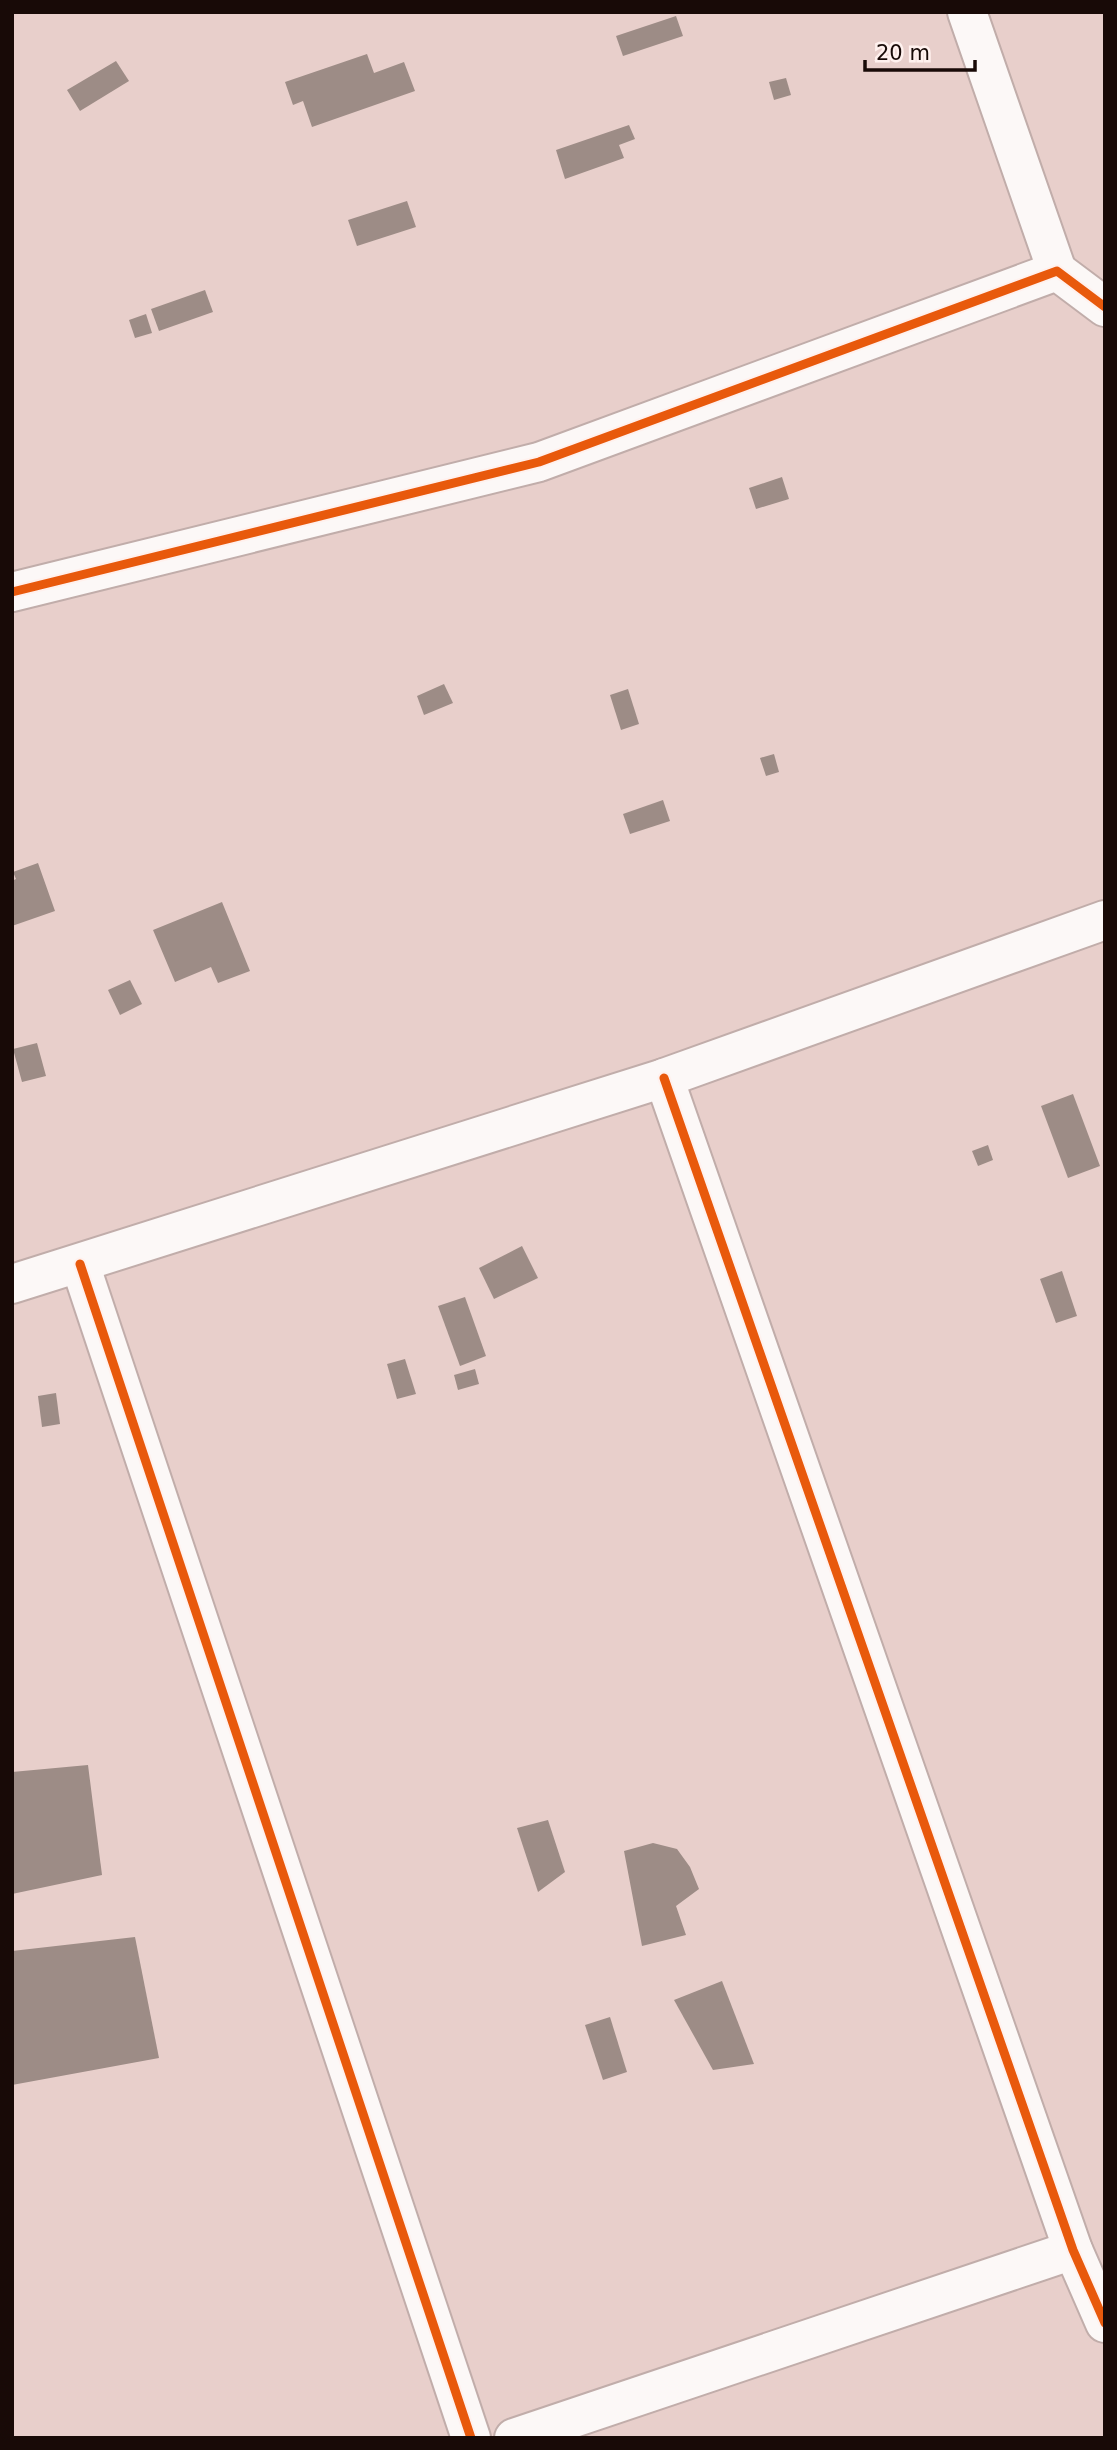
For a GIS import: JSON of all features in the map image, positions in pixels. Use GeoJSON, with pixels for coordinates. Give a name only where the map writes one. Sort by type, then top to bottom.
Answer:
{"type":"FeatureCollection","features":[{"type":"Feature","properties":{"kind":"street"},"geometry":{"type":"LineString","coordinates":[[967,12],[1057,271],[1105,307]]}},
{"type":"Feature","properties":{"kind":"street"},"geometry":{"type":"LineString","coordinates":[[12,592],[539,462],[1057,271]]}},
{"type":"Feature","properties":{"kind":"street"},"geometry":{"type":"LineString","coordinates":[[12,1284],[664,1078],[1105,920]]}},
{"type":"Feature","properties":{"kind":"street"},"geometry":{"type":"LineString","coordinates":[[664,1078],[1073,2250],[1105,2323]]}},
{"type":"Feature","properties":{"kind":"street"},"geometry":{"type":"LineString","coordinates":[[80,1264],[471,2438]]}},
{"type":"Feature","properties":{"kind":"street"},"geometry":{"type":"LineString","coordinates":[[514,2438],[1073,2250]]}},
{"type":"Feature","properties":{"kind":"building"},"geometry":{"type":"Polygon","coordinates":[[[676,16],[683,36],[623,56],[616,36],[676,16]]]}},
{"type":"Feature","properties":{"kind":"building"},"geometry":{"type":"Polygon","coordinates":[[[367,54],[374,73],[404,62],[415,91],[312,127],[303,101],[293,105],[285,82],[367,54]]]}},
{"type":"Feature","properties":{"kind":"building"},"geometry":{"type":"Polygon","coordinates":[[[116,61],[129,81],[80,111],[67,90],[116,61]]]}},
{"type":"Feature","properties":{"kind":"building"},"geometry":{"type":"Polygon","coordinates":[[[786,78],[791,95],[774,100],[769,82],[786,78]]]}},
{"type":"Feature","properties":{"kind":"building"},"geometry":{"type":"Polygon","coordinates":[[[629,125],[635,139],[619,145],[624,158],[565,179],[556,150],[629,125]]]}},
{"type":"Feature","properties":{"kind":"building"},"geometry":{"type":"Polygon","coordinates":[[[407,201],[416,227],[357,246],[348,220],[407,201]]]}},
{"type":"Feature","properties":{"kind":"building"},"geometry":{"type":"Polygon","coordinates":[[[205,290],[213,312],[159,331],[151,309],[205,290]]]}},
{"type":"Feature","properties":{"kind":"building"},"geometry":{"type":"Polygon","coordinates":[[[146,314],[152,333],[135,338],[129,320],[146,314]]]}},
{"type":"Feature","properties":{"kind":"building"},"geometry":{"type":"Polygon","coordinates":[[[782,477],[789,499],[756,509],[749,488],[782,477]]]}},
{"type":"Feature","properties":{"kind":"building"},"geometry":{"type":"Polygon","coordinates":[[[444,684],[453,703],[424,715],[417,696],[444,684]]]}},
{"type":"Feature","properties":{"kind":"building"},"geometry":{"type":"Polygon","coordinates":[[[628,689],[639,724],[621,730],[610,695],[628,689]]]}},
{"type":"Feature","properties":{"kind":"building"},"geometry":{"type":"Polygon","coordinates":[[[774,754],[779,772],[766,776],[760,758],[774,754]]]}},
{"type":"Feature","properties":{"kind":"building"},"geometry":{"type":"Polygon","coordinates":[[[663,800],[670,821],[630,834],[623,814],[663,800]]]}},
{"type":"Feature","properties":{"kind":"building"},"geometry":{"type":"Polygon","coordinates":[[[38,863],[55,911],[12,926],[12,881],[16,879],[13,872],[38,863]]]}},
{"type":"Feature","properties":{"kind":"building"},"geometry":{"type":"Polygon","coordinates":[[[222,902],[250,971],[218,983],[211,967],[175,982],[153,930],[222,902]]]}},
{"type":"Feature","properties":{"kind":"building"},"geometry":{"type":"Polygon","coordinates":[[[130,980],[142,1004],[120,1015],[108,990],[130,980]]]}},
{"type":"Feature","properties":{"kind":"building"},"geometry":{"type":"Polygon","coordinates":[[[37,1043],[46,1076],[22,1082],[13,1049],[37,1043]]]}},
{"type":"Feature","properties":{"kind":"building"},"geometry":{"type":"Polygon","coordinates":[[[1073,1094],[1100,1166],[1068,1178],[1041,1106],[1073,1094]]]}},
{"type":"Feature","properties":{"kind":"building"},"geometry":{"type":"Polygon","coordinates":[[[988,1145],[993,1160],[978,1166],[972,1151],[988,1145]]]}},
{"type":"Feature","properties":{"kind":"building"},"geometry":{"type":"Polygon","coordinates":[[[522,1246],[538,1278],[494,1299],[479,1268],[522,1246]]]}},
{"type":"Feature","properties":{"kind":"building"},"geometry":{"type":"Polygon","coordinates":[[[1062,1271],[1077,1316],[1056,1323],[1040,1279],[1062,1271]]]}},
{"type":"Feature","properties":{"kind":"building"},"geometry":{"type":"Polygon","coordinates":[[[465,1297],[486,1356],[460,1366],[438,1306],[465,1297]]]}},
{"type":"Feature","properties":{"kind":"building"},"geometry":{"type":"Polygon","coordinates":[[[405,1359],[416,1394],[397,1399],[387,1364],[405,1359]]]}},
{"type":"Feature","properties":{"kind":"building"},"geometry":{"type":"Polygon","coordinates":[[[475,1369],[479,1384],[458,1390],[454,1375],[475,1369]]]}},
{"type":"Feature","properties":{"kind":"building"},"geometry":{"type":"Polygon","coordinates":[[[56,1393],[60,1424],[42,1427],[38,1396],[56,1393]]]}},
{"type":"Feature","properties":{"kind":"building"},"geometry":{"type":"Polygon","coordinates":[[[88,1765],[102,1875],[12,1894],[12,1772],[88,1765]]]}},
{"type":"Feature","properties":{"kind":"building"},"geometry":{"type":"Polygon","coordinates":[[[548,1820],[565,1872],[538,1892],[517,1828],[548,1820]]]}},
{"type":"Feature","properties":{"kind":"building"},"geometry":{"type":"Polygon","coordinates":[[[653,1843],[677,1849],[690,1867],[699,1889],[676,1906],[686,1935],[642,1946],[624,1851],[653,1843]]]}},
{"type":"Feature","properties":{"kind":"building"},"geometry":{"type":"Polygon","coordinates":[[[135,1937],[159,2058],[12,2085],[12,1951],[135,1937]]]}},
{"type":"Feature","properties":{"kind":"building"},"geometry":{"type":"Polygon","coordinates":[[[722,1981],[754,2064],[713,2070],[674,2000],[722,1981]]]}},
{"type":"Feature","properties":{"kind":"building"},"geometry":{"type":"Polygon","coordinates":[[[610,2017],[627,2072],[603,2080],[585,2025],[610,2017]]]}},
{"type":"Feature","properties":{"kind":"cycle path"},"geometry":{"type":"LineString","coordinates":[[12,592],[539,462],[1057,271],[1105,307]]}},
{"type":"Feature","properties":{"kind":"cycle path"},"geometry":{"type":"LineString","coordinates":[[664,1078],[1073,2250],[1105,2323]]}},
{"type":"Feature","properties":{"kind":"cycle path"},"geometry":{"type":"LineString","coordinates":[[80,1264],[471,2438]]}}]}
